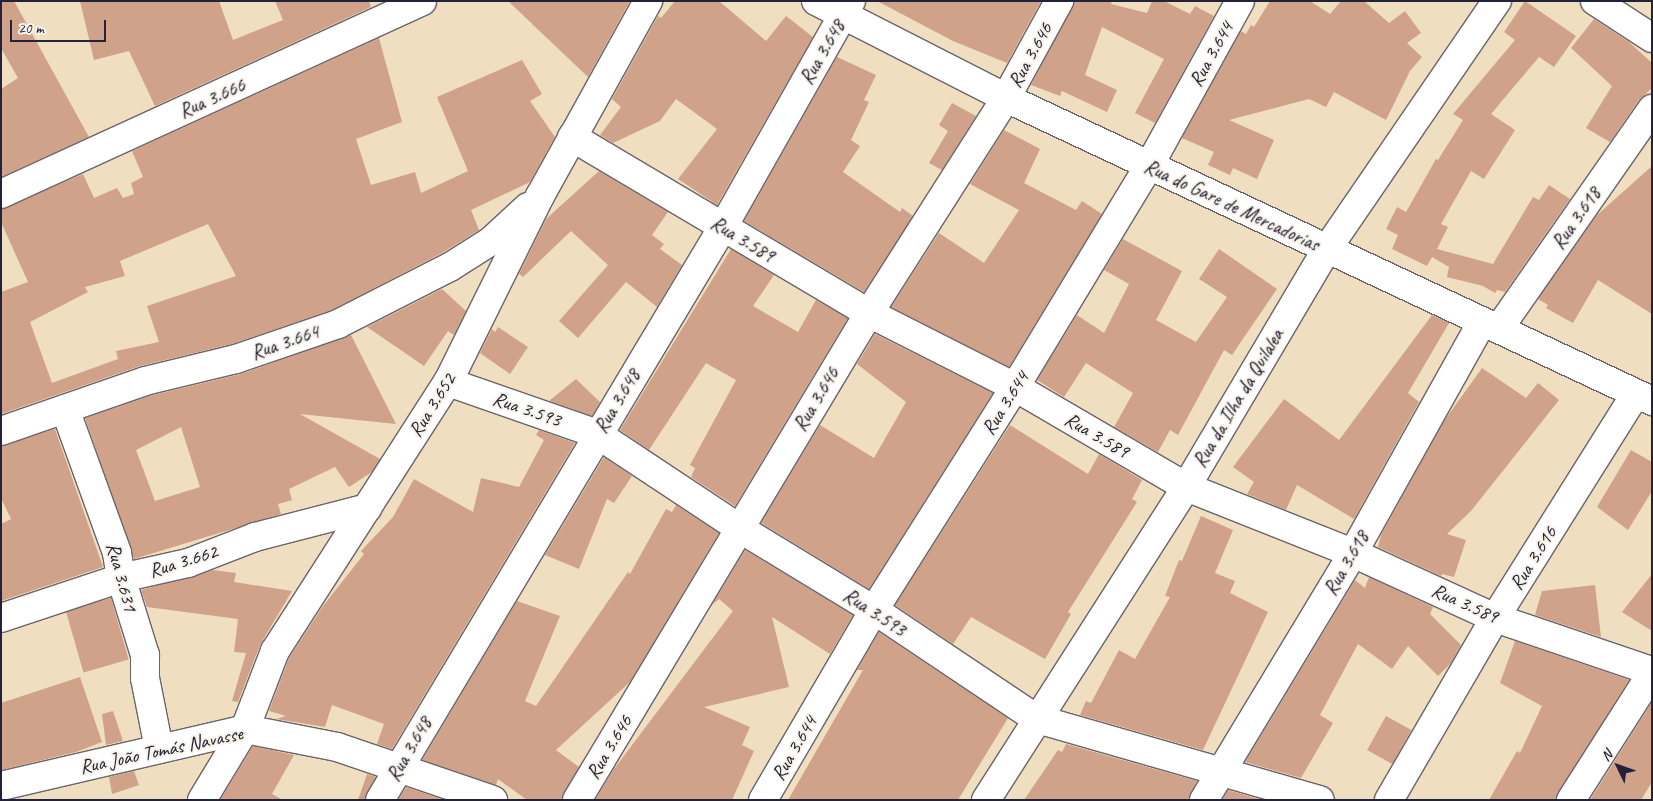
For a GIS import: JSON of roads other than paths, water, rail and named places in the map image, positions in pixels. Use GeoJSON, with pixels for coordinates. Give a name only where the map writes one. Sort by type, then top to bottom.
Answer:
{"type":"FeatureCollection","features":[{"type":"Feature","properties":{"kind":"street","name":"Rua 3.666"},"geometry":{"type":"LineString","coordinates":[[1,194],[422,1]]}},
{"type":"Feature","properties":{"kind":"street","name":"Rua 3.652"},"geometry":{"type":"LineString","coordinates":[[202,800],[245,729],[275,651],[448,382],[540,196],[648,1]]}},
{"type":"Feature","properties":{"kind":"street","name":"Rua do Gare de Mercadorias"},"geometry":{"type":"LineString","coordinates":[[816,1],[847,8],[1006,98],[1643,398]]}},
{"type":"Feature","properties":{"kind":"street","name":"Rua 3.646"},"geometry":{"type":"LineString","coordinates":[[577,800],[869,313],[1006,98],[1059,1]]}},
{"type":"Feature","properties":{"kind":"street","name":"Rua 3.644"},"geometry":{"type":"LineString","coordinates":[[764,800],[874,610],[1016,387],[1149,166],[1240,1]]}},
{"type":"Feature","properties":{"kind":"street","name":"Rua da Ilha da Quilalea"},"geometry":{"type":"LineString","coordinates":[[986,800],[1186,487],[1326,250],[1497,1]]}},
{"type":"Feature","properties":{"kind":"street"},"geometry":{"type":"LineString","coordinates":[[1595,1],[1652,38]]}},
{"type":"Feature","properties":{"kind":"street","name":"Rua 3.648"},"geometry":{"type":"LineString","coordinates":[[380,800],[398,765],[723,227],[847,8]]}},
{"type":"Feature","properties":{"kind":"street","name":"Rua 3.618"},"geometry":{"type":"LineString","coordinates":[[1204,800],[1491,325],[1652,109]]}},
{"type":"Feature","properties":{"kind":"street","name":"Rua 3.589"},"geometry":{"type":"LineString","coordinates":[[572,136],[869,313],[1016,387],[1186,487],[1353,553],[1495,618],[1652,672]]}},
{"type":"Feature","properties":{"kind":"street","name":"Rua 3.664"},"geometry":{"type":"LineString","coordinates":[[1,431],[145,381],[236,359],[338,324],[491,241],[540,196]]}},
{"type":"Feature","properties":{"kind":"street","name":"Rua 3.593"},"geometry":{"type":"LineString","coordinates":[[448,382],[597,434],[739,528],[874,610],[1037,720],[1320,800]]}},
{"type":"Feature","properties":{"kind":"street","name":"Rua 3.616"},"geometry":{"type":"LineString","coordinates":[[1389,800],[1495,618],[1643,398]]}},
{"type":"Feature","properties":{"kind":"street","name":"Rua 3.631"},"geometry":{"type":"LineString","coordinates":[[65,409],[117,553],[121,578],[145,655],[145,678],[159,749]]}},
{"type":"Feature","properties":{"kind":"street","name":"Rua 3.662"},"geometry":{"type":"LineString","coordinates":[[1,618],[121,578],[188,563],[255,536],[367,508]]}},
{"type":"Feature","properties":{"kind":"street"},"geometry":{"type":"LineString","coordinates":[[1571,800],[1652,672]]}},
{"type":"Feature","properties":{"kind":"street","name":"Rua João Tomás Navasse"},"geometry":{"type":"LineString","coordinates":[[1,786],[245,729],[337,746],[398,765],[493,800]]}}]}
